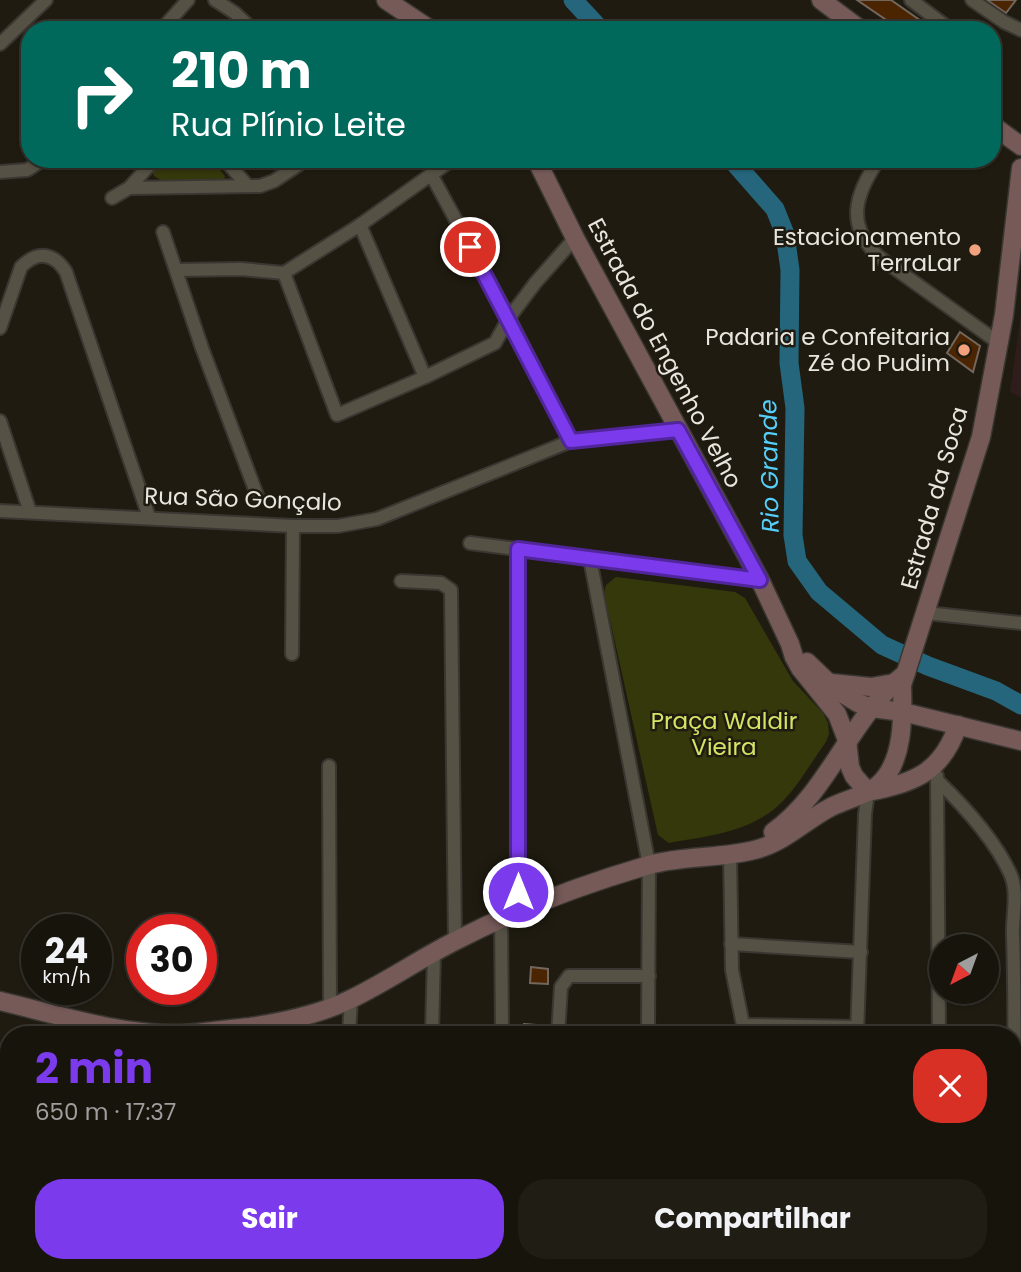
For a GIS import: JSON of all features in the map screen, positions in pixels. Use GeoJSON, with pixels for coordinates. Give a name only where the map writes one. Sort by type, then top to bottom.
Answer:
{"type":"FeatureCollection","features":[{"type":"Feature","properties":{"kind":"street"},"geometry":{"type":"LineString","coordinates":[[24,21],[46,0]]}},
{"type":"Feature","properties":{"kind":"street"},"geometry":{"type":"LineString","coordinates":[[169,21],[188,0]]}},
{"type":"Feature","properties":{"kind":"street"},"geometry":{"type":"LineString","coordinates":[[215,0],[243,21]]}},
{"type":"Feature","properties":{"kind":"street"},"geometry":{"type":"LineString","coordinates":[[386,0],[418,21]]}},
{"type":"Feature","properties":{"kind":"street"},"geometry":{"type":"LineString","coordinates":[[821,0],[849,21]]}},
{"type":"Feature","properties":{"kind":"street"},"geometry":{"type":"LineString","coordinates":[[911,0],[939,21]]}},
{"type":"Feature","properties":{"kind":"street"},"geometry":{"type":"LineString","coordinates":[[972,0],[1021,30]]}},
{"type":"Feature","properties":{"kind":"street"},"geometry":{"type":"LineString","coordinates":[[0,44],[21,24]]}},
{"type":"Feature","properties":{"kind":"street"},"geometry":{"type":"LineString","coordinates":[[1001,132],[1021,146]]}},
{"type":"Feature","properties":{"kind":"street"},"geometry":{"type":"LineString","coordinates":[[0,172],[32,168]]}},
{"type":"Feature","properties":{"kind":"street"},"geometry":{"type":"LineString","coordinates":[[112,198],[129,188],[147,168]]}},
{"type":"Feature","properties":{"kind":"street"},"geometry":{"type":"LineString","coordinates":[[232,168],[247,185]]}},
{"type":"Feature","properties":{"kind":"street"},"geometry":{"type":"LineString","coordinates":[[129,188],[260,186],[274,181],[294,168]]}},
{"type":"Feature","properties":{"kind":"street"},"geometry":{"type":"LineString","coordinates":[[177,270],[241,269],[284,273],[360,225],[442,168]]}},
{"type":"Feature","properties":{"kind":"street","name":"Estrada do Engenho Velho"},"geometry":{"type":"LineString","coordinates":[[540,168],[575,238],[760,580],[800,668],[837,714],[847,740],[850,767],[854,776],[869,792]]}},
{"type":"Feature","properties":{"kind":"street"},"geometry":{"type":"LineString","coordinates":[[873,168],[865,179],[856,212],[867,246],[999,343]]}},
{"type":"Feature","properties":{"kind":"street","name":"Estrada da Soca"},"geometry":{"type":"LineString","coordinates":[[869,792],[891,769],[895,757],[903,712],[903,673],[924,621],[978,447],[999,343],[1021,168]]}},
{"type":"Feature","properties":{"kind":"street"},"geometry":{"type":"LineString","coordinates":[[432,176],[509,318],[571,441]]}},
{"type":"Feature","properties":{"kind":"street"},"geometry":{"type":"LineString","coordinates":[[360,225],[425,377]]}},
{"type":"Feature","properties":{"kind":"street"},"geometry":{"type":"LineString","coordinates":[[163,232],[202,348],[257,495]]}},
{"type":"Feature","properties":{"kind":"street"},"geometry":{"type":"LineString","coordinates":[[284,273],[337,415],[495,343],[509,318],[536,282],[575,238]]}},
{"type":"Feature","properties":{"kind":"street"},"geometry":{"type":"LineString","coordinates":[[0,328],[21,267],[27,261],[42,256],[50,256],[58,261],[66,272],[149,517]]}},
{"type":"Feature","properties":{"kind":"street"},"geometry":{"type":"LineString","coordinates":[[0,421],[30,512]]}},
{"type":"Feature","properties":{"kind":"street","name":"Rua São Gonçalo"},"geometry":{"type":"LineString","coordinates":[[0,511],[338,526],[377,519],[571,441],[678,430]]}},
{"type":"Feature","properties":{"kind":"street"},"geometry":{"type":"LineString","coordinates":[[292,654],[293,526]]}},
{"type":"Feature","properties":{"kind":"street"},"geometry":{"type":"LineString","coordinates":[[470,543],[760,580]]}},
{"type":"Feature","properties":{"kind":"street"},"geometry":{"type":"LineString","coordinates":[[503,1026],[510,914],[518,549]]}},
{"type":"Feature","properties":{"kind":"street"},"geometry":{"type":"LineString","coordinates":[[590,559],[649,865],[648,1026]]}},
{"type":"Feature","properties":{"kind":"street"},"geometry":{"type":"LineString","coordinates":[[401,581],[441,583],[451,590],[455,941]]}},
{"type":"Feature","properties":{"kind":"street"},"geometry":{"type":"LineString","coordinates":[[924,621],[1021,623]]}},
{"type":"Feature","properties":{"kind":"street","name":"Estrada do Engenho Velho"},"geometry":{"type":"LineString","coordinates":[[790,644],[828,682],[851,699],[872,708],[958,724],[1021,741]]}},
{"type":"Feature","properties":{"kind":"street"},"geometry":{"type":"LineString","coordinates":[[828,682],[870,687],[903,673]]}},
{"type":"Feature","properties":{"kind":"street","name":"Estrada da Soca"},"geometry":{"type":"LineString","coordinates":[[733,853],[773,832],[792,818],[814,792],[863,717],[903,673]]}},
{"type":"Feature","properties":{"kind":"street"},"geometry":{"type":"LineString","coordinates":[[939,1026],[937,772],[958,724]]}},
{"type":"Feature","properties":{"kind":"street"},"geometry":{"type":"LineString","coordinates":[[329,766],[330,1008]]}},
{"type":"Feature","properties":{"kind":"street"},"geometry":{"type":"LineString","coordinates":[[265,1026],[330,1008],[351,999],[455,941],[510,914],[649,865],[758,850],[778,841],[825,810],[869,792],[937,772]]}},
{"type":"Feature","properties":{"kind":"street"},"geometry":{"type":"LineString","coordinates":[[937,772],[992,845],[1010,872],[1015,888],[1015,1026]]}},
{"type":"Feature","properties":{"kind":"street"},"geometry":{"type":"LineString","coordinates":[[857,1026],[865,814],[869,792]]}},
{"type":"Feature","properties":{"kind":"street"},"geometry":{"type":"LineString","coordinates":[[733,853],[731,944],[742,1026]]}},
{"type":"Feature","properties":{"kind":"street"},"geometry":{"type":"LineString","coordinates":[[731,944],[861,952]]}},
{"type":"Feature","properties":{"kind":"street"},"geometry":{"type":"LineString","coordinates":[[432,1026],[434,953]]}},
{"type":"Feature","properties":{"kind":"street"},"geometry":{"type":"LineString","coordinates":[[559,1026],[561,987],[569,976],[649,976]]}},
{"type":"Feature","properties":{"kind":"street"},"geometry":{"type":"LineString","coordinates":[[349,1026],[351,999]]}},
{"type":"Feature","properties":{"kind":"street"},"geometry":{"type":"LineString","coordinates":[[0,1001],[106,1026]]}},
{"type":"Feature","properties":{"kind":"shaded area"},"geometry":{"type":"Polygon","coordinates":[[[1021,313],[1021,398],[1010,392],[1021,313]]]}},
{"type":"Feature","properties":{"kind":"green space"},"geometry":{"type":"Polygon","coordinates":[[[218,168],[225,176],[224,181],[162,181],[154,176],[151,169],[218,168]]]}},
{"type":"Feature","properties":{"kind":"green space","name":"Praça Waldir Vieira"},"geometry":{"type":"Polygon","coordinates":[[[616,577],[735,592],[745,598],[793,681],[823,713],[828,723],[829,734],[826,742],[801,779],[772,811],[745,826],[700,838],[669,843],[658,835],[604,593],[606,585],[616,577]]]}},
{"type":"Feature","properties":{"kind":"building"},"geometry":{"type":"Polygon","coordinates":[[[857,0],[891,0],[921,21],[888,21],[857,0]]]}},
{"type":"Feature","properties":{"kind":"building"},"geometry":{"type":"Polygon","coordinates":[[[987,0],[1016,0],[1006,13],[987,0]]]}},
{"type":"Feature","properties":{"kind":"building","name":"Padaria e Confeitaria Zé do Pudim"},"geometry":{"type":"Polygon","coordinates":[[[960,332],[980,346],[973,372],[947,353],[960,332]]]}},
{"type":"Feature","properties":{"kind":"building"},"geometry":{"type":"Polygon","coordinates":[[[531,967],[548,969],[548,984],[530,983],[531,967]]]}},
{"type":"Feature","properties":{"kind":"waterway","name":"Rio Grande"},"geometry":{"type":"LineString","coordinates":[[573,0],[593,21]]}},
{"type":"Feature","properties":{"kind":"waterway","name":"Rio Grande"},"geometry":{"type":"LineString","coordinates":[[739,168],[775,209],[785,234],[790,270],[789,363],[795,408],[793,535],[797,561],[819,592],[882,645],[928,666],[996,691],[1021,705]]}},
{"type":"Feature","properties":{"kind":"place","name":"Estacionamento TerraLar"},"geometry":{"type":"Point","coordinates":[975,250]}},
{"type":"Feature","properties":{"kind":"place","name":"Padaria e Confeitaria Zé do Pudim"},"geometry":{"type":"Point","coordinates":[964,350]}},
{"type":"Feature","properties":{"kind":"route"},"geometry":{"type":"LineString","coordinates":[[470,247],[571,441],[678,430],[760,580],[518,549],[518,892]]}}]}
